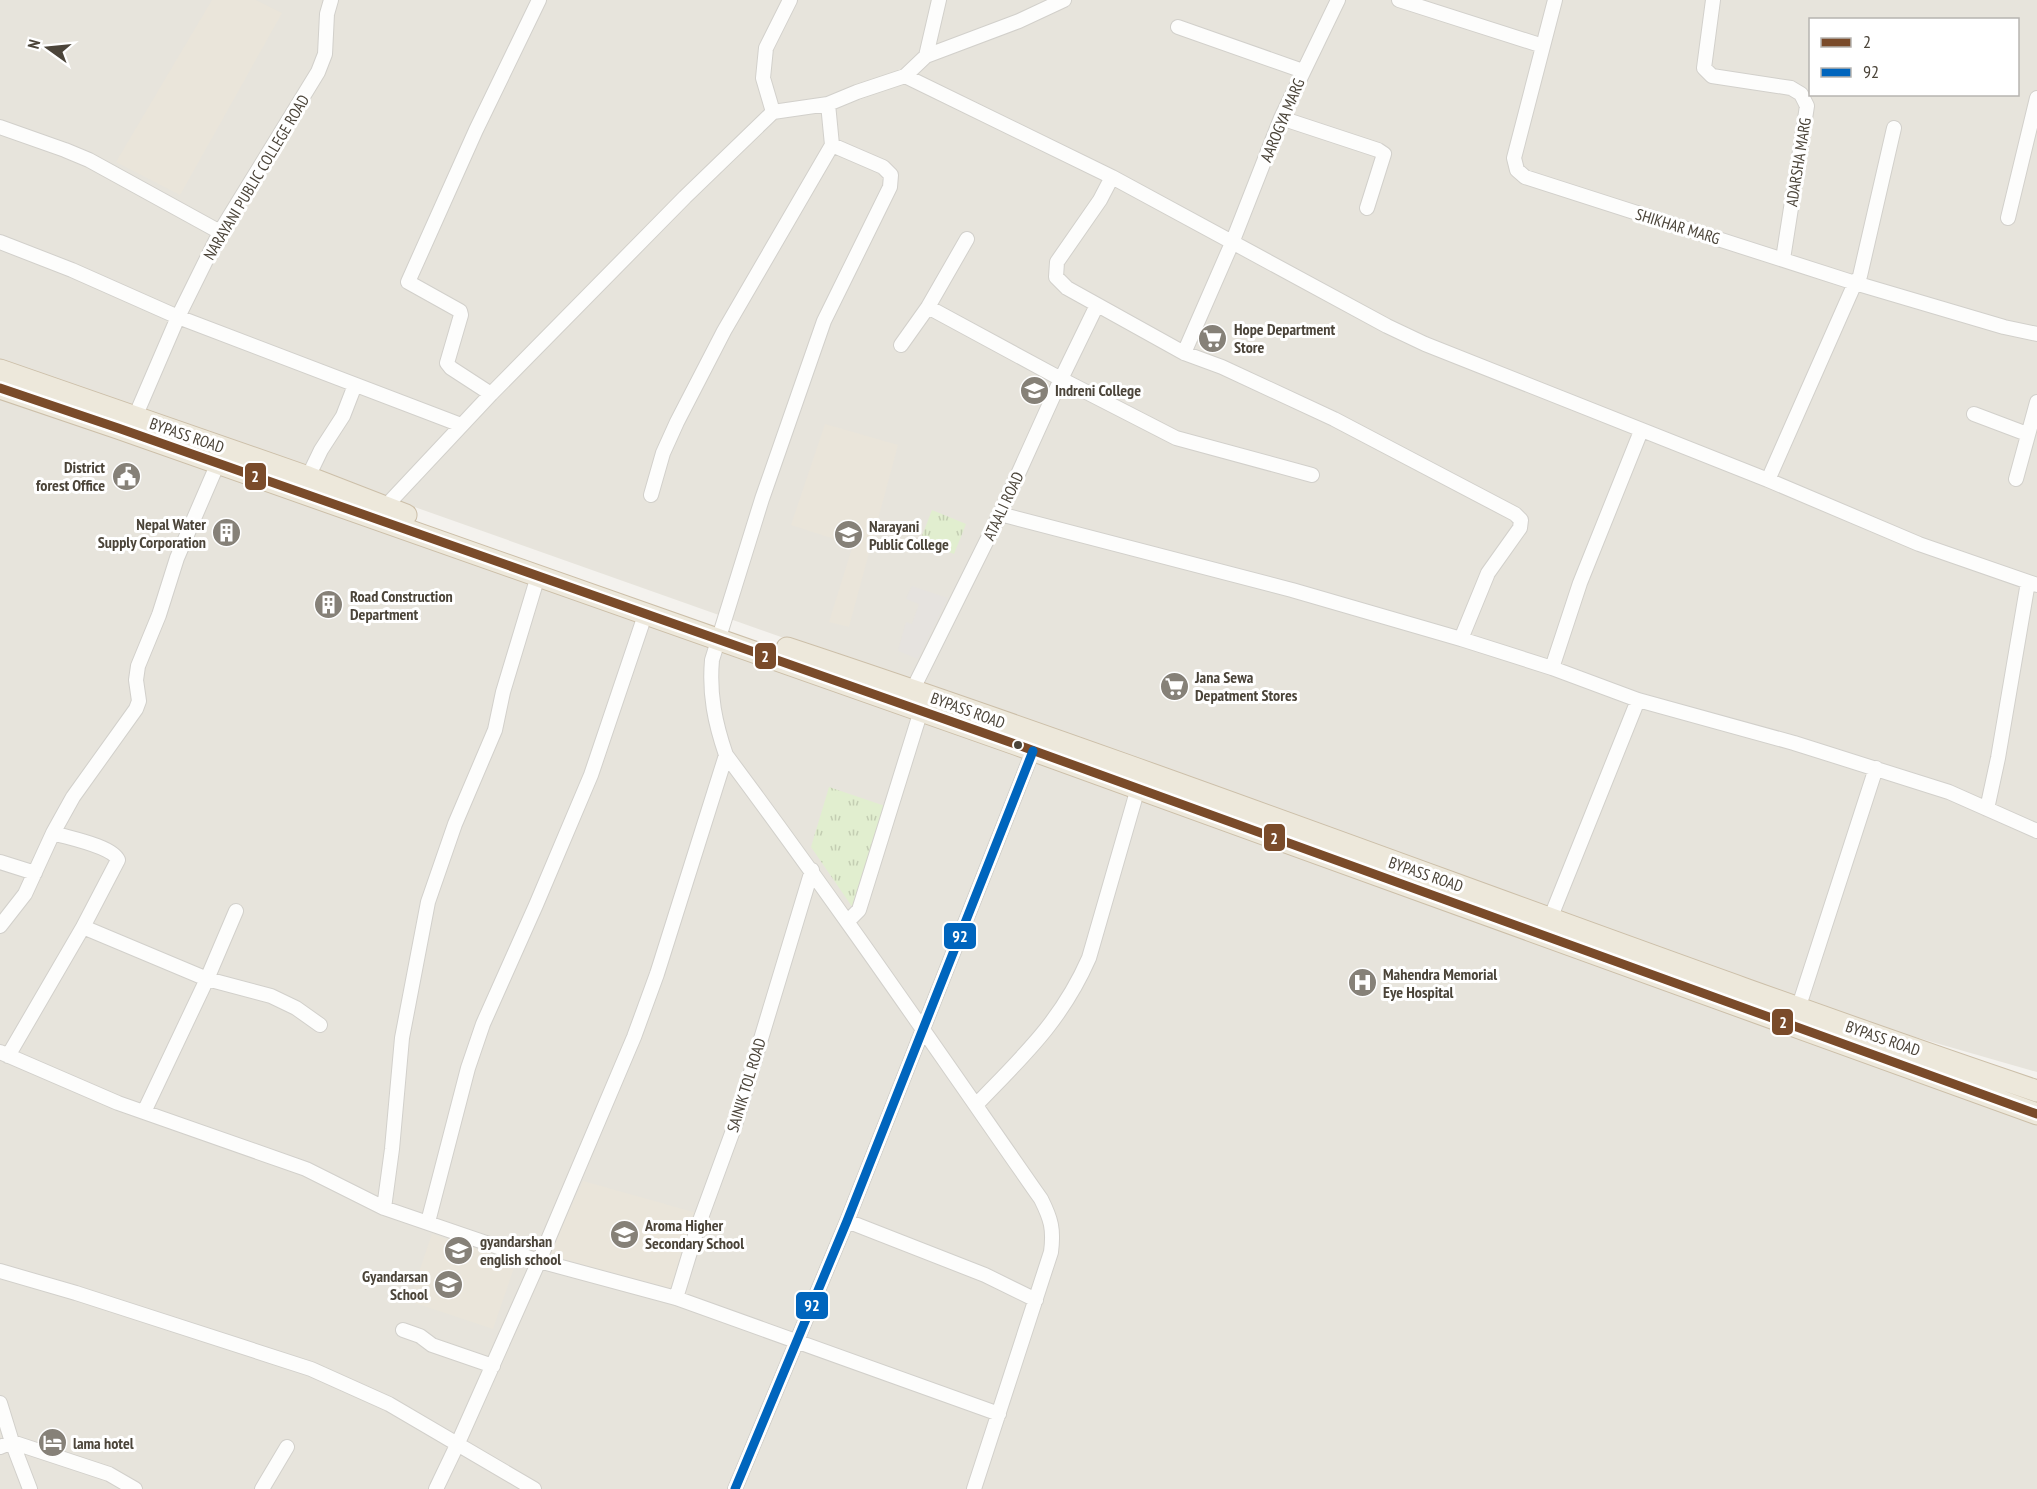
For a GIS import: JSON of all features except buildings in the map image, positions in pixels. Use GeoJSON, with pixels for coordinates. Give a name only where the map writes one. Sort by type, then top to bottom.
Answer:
{"type":"FeatureCollection","features":[{"type":"Feature","properties":{"kind":"highway","name":"BYPASS ROAD"},"geometry":{"type":"LineString","coordinates":[[0,370],[308,477],[720,633],[916,700],[1548,927],[2037,1114]]}},
{"type":"Feature","properties":{"kind":"highway","name":"BYPASS ROAD"},"geometry":{"type":"LineString","coordinates":[[0,388],[645,615],[720,633]]}},
{"type":"Feature","properties":{"kind":"highway","name":"BYPASS ROAD"},"geometry":{"type":"LineString","coordinates":[[916,700],[1033,751],[1138,788],[1309,841]]}},
{"type":"Feature","properties":{"kind":"highway","name":"BYPASS ROAD"},"geometry":{"type":"LineString","coordinates":[[1548,927],[2037,1091]]}},
{"type":"Feature","properties":{"kind":"street","name":"NARAYANI PUBLIC COLLEGE ROAD"},"geometry":{"type":"LineString","coordinates":[[135,417],[178,317],[220,232],[318,72],[325,54],[327,14],[331,0]]}},
{"type":"Feature","properties":{"kind":"street"},"geometry":{"type":"LineString","coordinates":[[491,394],[447,363],[460,312],[408,282],[476,130],[539,0]]}},
{"type":"Feature","properties":{"kind":"street"},"geometry":{"type":"LineString","coordinates":[[773,112],[764,78],[766,48],[790,0]]}},
{"type":"Feature","properties":{"kind":"street"},"geometry":{"type":"LineString","coordinates":[[926,57],[939,0]]}},
{"type":"Feature","properties":{"kind":"street"},"geometry":{"type":"LineString","coordinates":[[386,507],[491,394],[685,197],[773,112],[828,104],[905,76],[926,57],[1019,21],[1064,0]]}},
{"type":"Feature","properties":{"kind":"street","name":"AAROGYA MARG"},"geometry":{"type":"LineString","coordinates":[[1184,352],[1232,243],[1281,118],[1338,0]]}},
{"type":"Feature","properties":{"kind":"street"},"geometry":{"type":"LineString","coordinates":[[1399,0],[1438,6],[1543,46]]}},
{"type":"Feature","properties":{"kind":"street","name":"SHIKHAR MARG"},"geometry":{"type":"LineString","coordinates":[[1555,0],[1514,158],[1517,170],[1525,177],[1855,284],[2004,327],[2037,334]]}},
{"type":"Feature","properties":{"kind":"street","name":"ADARSHA MARG"},"geometry":{"type":"LineString","coordinates":[[1713,0],[1704,68],[1712,75],[1791,88],[1801,94],[1807,106],[1783,259]]}},
{"type":"Feature","properties":{"kind":"street"},"geometry":{"type":"LineString","coordinates":[[1178,27],[1303,71]]}},
{"type":"Feature","properties":{"kind":"street"},"geometry":{"type":"LineString","coordinates":[[905,76],[1112,177],[1425,344],[1641,432],[1768,480],[1919,544],[2032,584],[1987,809]]}},
{"type":"Feature","properties":{"kind":"street"},"geometry":{"type":"LineString","coordinates":[[2008,218],[2037,98]]}},
{"type":"Feature","properties":{"kind":"street"},"geometry":{"type":"LineString","coordinates":[[651,495],[663,453],[692,391],[724,331],[832,145],[828,104]]}},
{"type":"Feature","properties":{"kind":"street"},"geometry":{"type":"LineString","coordinates":[[1281,118],[1384,154],[1367,208]]}},
{"type":"Feature","properties":{"kind":"street"},"geometry":{"type":"LineString","coordinates":[[0,128],[89,160],[220,232]]}},
{"type":"Feature","properties":{"kind":"street"},"geometry":{"type":"LineString","coordinates":[[1768,480],[1860,276],[1894,128]]}},
{"type":"Feature","properties":{"kind":"street"},"geometry":{"type":"LineString","coordinates":[[832,145],[883,167],[891,175],[890,187],[824,321],[762,499],[712,660],[710,682],[712,707],[726,755],[812,870],[924,1029],[1041,1199],[1050,1217],[1053,1233],[1052,1252],[974,1489]]}},
{"type":"Feature","properties":{"kind":"street"},"geometry":{"type":"LineString","coordinates":[[1112,177],[1100,200],[1057,261],[1056,277],[1067,288],[1184,352],[1222,367],[1334,419],[1515,514],[1521,520],[1520,528],[1488,573],[1461,639]]}},
{"type":"Feature","properties":{"kind":"street"},"geometry":{"type":"LineString","coordinates":[[901,345],[928,308],[967,239]]}},
{"type":"Feature","properties":{"kind":"street"},"geometry":{"type":"LineString","coordinates":[[0,242],[72,270],[178,317],[461,425]]}},
{"type":"Feature","properties":{"kind":"street","name":"ATAALI ROAD"},"geometry":{"type":"LineString","coordinates":[[848,921],[860,910],[916,700],[1061,379],[1097,305]]}},
{"type":"Feature","properties":{"kind":"street"},"geometry":{"type":"LineString","coordinates":[[928,308],[1176,438],[1312,475]]}},
{"type":"Feature","properties":{"kind":"street"},"geometry":{"type":"LineString","coordinates":[[308,477],[321,450],[343,416],[355,385]]}},
{"type":"Feature","properties":{"kind":"street"},"geometry":{"type":"LineString","coordinates":[[2016,478],[2037,402]]}},
{"type":"Feature","properties":{"kind":"street"},"geometry":{"type":"LineString","coordinates":[[1974,414],[2027,434]]}},
{"type":"Feature","properties":{"kind":"street"},"geometry":{"type":"LineString","coordinates":[[1552,668],[1580,583],[1641,432]]}},
{"type":"Feature","properties":{"kind":"street"},"geometry":{"type":"LineString","coordinates":[[0,926],[25,894],[73,797],[136,709],[139,701],[136,680],[138,666],[159,615],[177,558],[218,463]]}},
{"type":"Feature","properties":{"kind":"street"},"geometry":{"type":"LineString","coordinates":[[1000,514],[1292,590],[1461,639],[1552,668],[1638,700],[1794,743],[1949,792],[2037,831]]}},
{"type":"Feature","properties":{"kind":"street"},"geometry":{"type":"LineString","coordinates":[[384,1208],[402,1038],[428,902],[455,824],[495,730],[502,692],[538,576]]}},
{"type":"Feature","properties":{"kind":"street"},"geometry":{"type":"LineString","coordinates":[[428,1222],[466,1077],[483,1024],[537,905],[587,784],[645,615]]}},
{"type":"Feature","properties":{"kind":"street"},"geometry":{"type":"LineString","coordinates":[[1548,927],[1638,700]]}},
{"type":"Feature","properties":{"kind":"street"},"geometry":{"type":"LineString","coordinates":[[735,1489],[847,1221],[1033,751]]}},
{"type":"Feature","properties":{"kind":"street"},"geometry":{"type":"LineString","coordinates":[[435,1489],[493,1366],[603,1111],[657,974],[726,755]]}},
{"type":"Feature","properties":{"kind":"street"},"geometry":{"type":"LineString","coordinates":[[1798,1009],[1876,768]]}},
{"type":"Feature","properties":{"kind":"street"},"geometry":{"type":"LineString","coordinates":[[976,1106],[1035,1045],[1059,1014],[1079,980],[1089,958],[1138,788]]}},
{"type":"Feature","properties":{"kind":"street"},"geometry":{"type":"LineString","coordinates":[[54,833],[108,850],[116,855],[118,860],[83,927],[4,1054],[75,1086],[306,1168],[384,1208],[539,1261],[676,1298],[999,1414]]}},
{"type":"Feature","properties":{"kind":"street"},"geometry":{"type":"LineString","coordinates":[[0,862],[35,873]]}},
{"type":"Feature","properties":{"kind":"street","name":"SAINIK TOL ROAD"},"geometry":{"type":"LineString","coordinates":[[676,1298],[698,1226],[735,1125],[812,870]]}},
{"type":"Feature","properties":{"kind":"street"},"geometry":{"type":"LineString","coordinates":[[144,1112],[207,979],[236,911]]}},
{"type":"Feature","properties":{"kind":"street"},"geometry":{"type":"LineString","coordinates":[[83,927],[207,979],[271,996],[296,1008],[320,1025]]}},
{"type":"Feature","properties":{"kind":"street"},"geometry":{"type":"LineString","coordinates":[[847,1221],[976,1271],[1036,1300]]}},
{"type":"Feature","properties":{"kind":"street"},"geometry":{"type":"LineString","coordinates":[[0,1271],[64,1289],[311,1369],[389,1404],[534,1489]]}},
{"type":"Feature","properties":{"kind":"street"},"geometry":{"type":"LineString","coordinates":[[403,1330],[420,1336],[432,1345],[493,1366]]}},
{"type":"Feature","properties":{"kind":"street"},"geometry":{"type":"LineString","coordinates":[[0,1403],[6,1445],[30,1489]]}},
{"type":"Feature","properties":{"kind":"street"},"geometry":{"type":"LineString","coordinates":[[6,1445],[109,1474],[135,1489]]}},
{"type":"Feature","properties":{"kind":"street"},"geometry":{"type":"LineString","coordinates":[[262,1489],[287,1447]]}},
{"type":"Feature","properties":{"kind":"shaded area"},"geometry":{"type":"Polygon","coordinates":[[[0,0],[2037,0],[2037,1072],[1546,931],[846,660],[0,360],[0,0]]]}},
{"type":"Feature","properties":{"kind":"shaded area"},"geometry":{"type":"Polygon","coordinates":[[[212,0],[256,0],[282,13],[180,195],[116,162],[212,0]]]}},
{"type":"Feature","properties":{"kind":"shaded area"},"geometry":{"type":"Polygon","coordinates":[[[0,384],[2037,1110],[2037,1489],[0,1489],[0,384]]]}},
{"type":"Feature","properties":{"kind":"shaded area","name":"Narayani Public College"},"geometry":{"type":"Polygon","coordinates":[[[825,424],[898,445],[849,627],[829,622],[853,545],[791,525],[825,424]]]}},
{"type":"Feature","properties":{"kind":"shaded area"},"geometry":{"type":"Polygon","coordinates":[[[912,586],[948,598],[918,659],[898,651],[906,622],[912,624],[919,604],[906,599],[912,586]]]}},
{"type":"Feature","properties":{"kind":"shaded area","name":"Aroma Higher Secondary School"},"geometry":{"type":"Polygon","coordinates":[[[583,1181],[697,1213],[672,1293],[548,1255],[583,1181]]]}},
{"type":"Feature","properties":{"kind":"shaded area"},"geometry":{"type":"Polygon","coordinates":[[[432,1234],[516,1262],[493,1329],[409,1301],[432,1234]]]}},
{"type":"Feature","properties":{"kind":"green space"},"geometry":{"type":"Polygon","coordinates":[[[932,510],[966,524],[954,554],[920,541],[932,510]]]}},
{"type":"Feature","properties":{"kind":"green space"},"geometry":{"type":"Polygon","coordinates":[[[829,787],[888,807],[853,908],[811,847],[829,787]]]}},
{"type":"Feature","properties":{"kind":"transit line","name":"2"},"geometry":{"type":"LineString","coordinates":[[0,388],[1018,745],[2037,1114]]}},
{"type":"Feature","properties":{"kind":"transit line","name":"92"},"geometry":{"type":"LineString","coordinates":[[735,1489],[847,1221],[1033,751]]}},
{"type":"Feature","properties":{"kind":"place","name":"Hope Department Store"},"geometry":{"type":"Point","coordinates":[1213,338]}},
{"type":"Feature","properties":{"kind":"place","name":"Indreni College"},"geometry":{"type":"Point","coordinates":[1034,390]}},
{"type":"Feature","properties":{"kind":"place","name":"District forest Office"},"geometry":{"type":"Point","coordinates":[126,476]}},
{"type":"Feature","properties":{"kind":"place","name":"Nepal Water Supply Corporation"},"geometry":{"type":"Point","coordinates":[227,533]}},
{"type":"Feature","properties":{"kind":"place","name":"Narayani Public College"},"geometry":{"type":"Point","coordinates":[848,535]}},
{"type":"Feature","properties":{"kind":"place","name":"Road Construction Department"},"geometry":{"type":"Point","coordinates":[329,605]}},
{"type":"Feature","properties":{"kind":"place","name":"Jana Sewa Depatment Stores"},"geometry":{"type":"Point","coordinates":[1174,686]}},
{"type":"Feature","properties":{"kind":"place","name":"Mahendra Memorial Eye Hospital"},"geometry":{"type":"Point","coordinates":[1362,983]}},
{"type":"Feature","properties":{"kind":"place","name":"Aroma Higher Secondary School"},"geometry":{"type":"Point","coordinates":[624,1234]}},
{"type":"Feature","properties":{"kind":"place","name":"gyandarshan english school"},"geometry":{"type":"Point","coordinates":[459,1250]}},
{"type":"Feature","properties":{"kind":"place","name":"Gyandarsan School"},"geometry":{"type":"Point","coordinates":[449,1285]}},
{"type":"Feature","properties":{"kind":"place","name":"lama hotel"},"geometry":{"type":"Point","coordinates":[52,1443]}}]}
